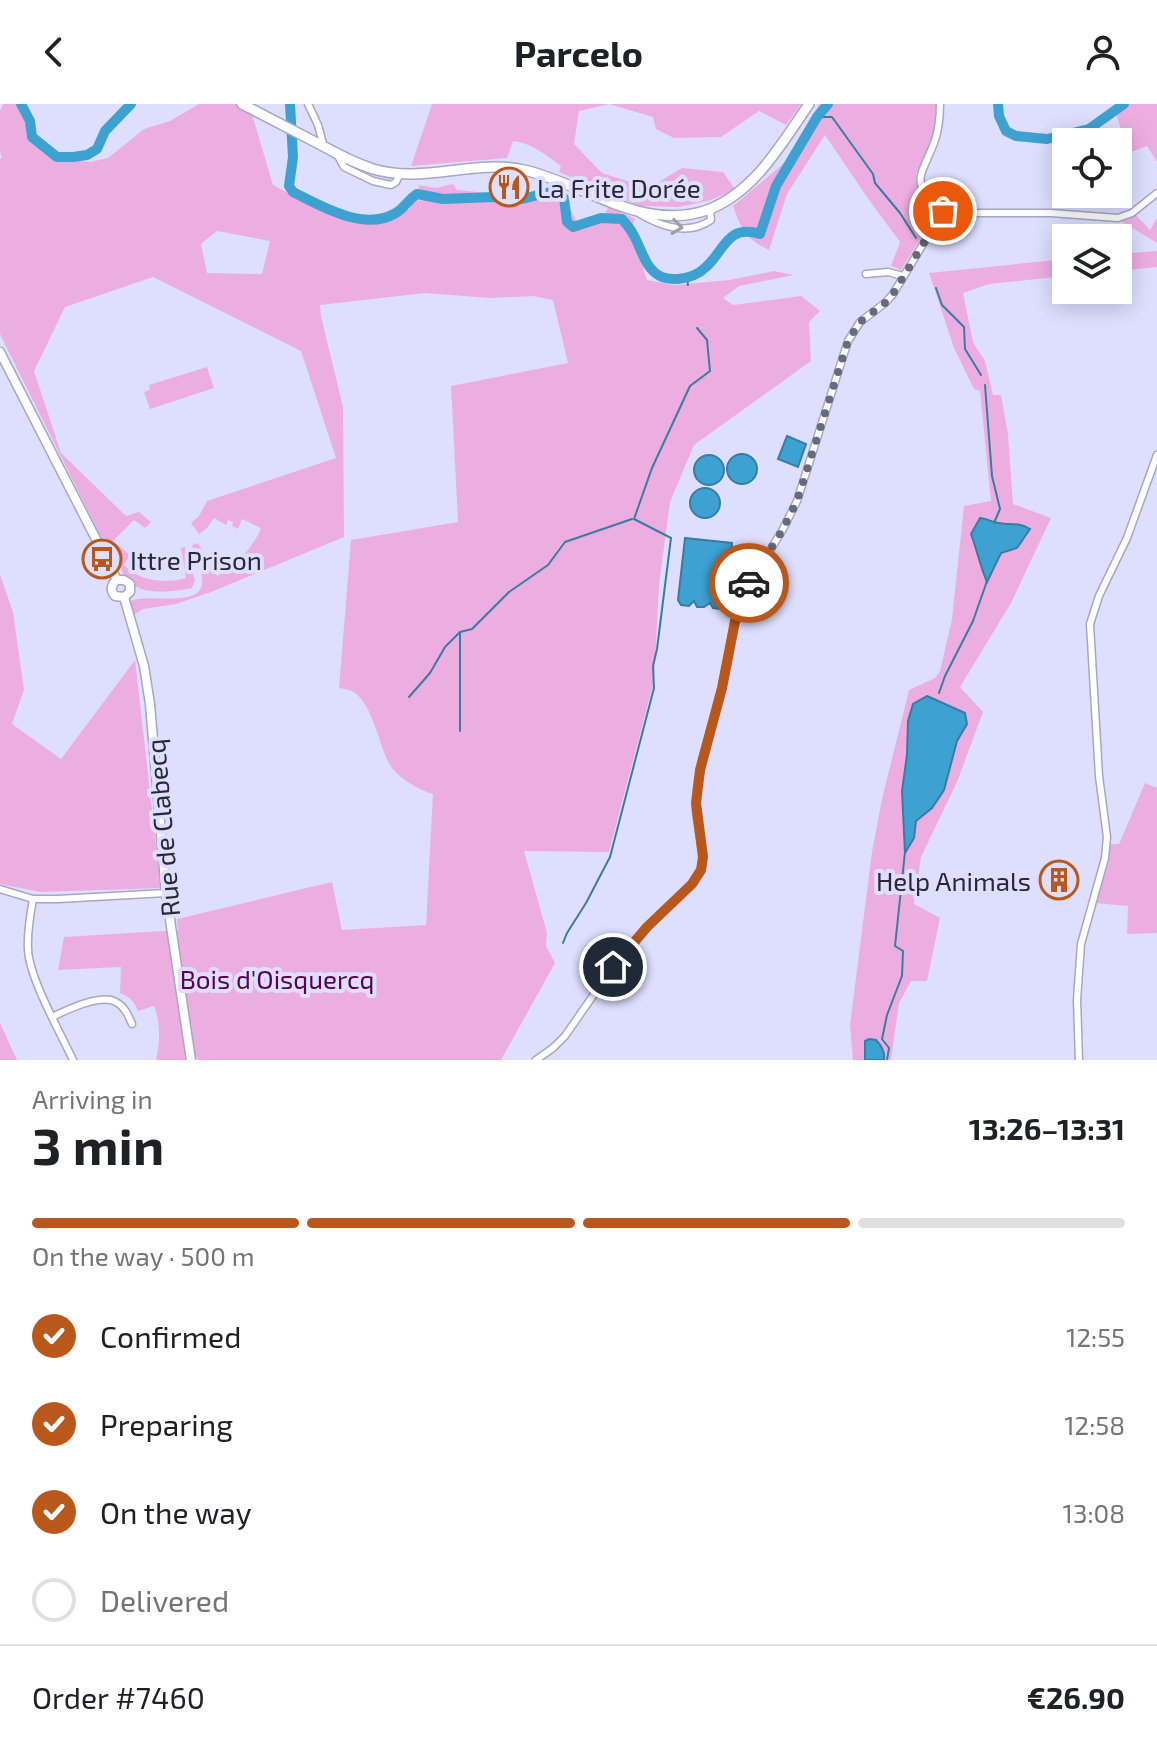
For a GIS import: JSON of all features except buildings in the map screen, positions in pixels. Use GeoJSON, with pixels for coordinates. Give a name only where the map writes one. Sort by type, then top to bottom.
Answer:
{"type":"FeatureCollection","features":[{"type":"Feature","properties":{"kind":"main road"},"geometry":{"type":"LineString","coordinates":[[242,104],[372,169],[400,174],[490,167],[519,169],[633,211],[678,216],[710,209],[736,194],[761,171],[809,104]]}},
{"type":"Feature","properties":{"kind":"street"},"geometry":{"type":"LineString","coordinates":[[308,104],[324,147]]}},
{"type":"Feature","properties":{"kind":"street"},"geometry":{"type":"LineString","coordinates":[[940,104],[938,132],[920,179],[924,192],[943,211],[1118,218],[1132,213],[1157,193]]}},
{"type":"Feature","properties":{"kind":"street"},"geometry":{"type":"LineString","coordinates":[[633,211],[663,226],[683,230],[699,227],[711,220],[710,209]]}},
{"type":"Feature","properties":{"kind":"street"},"geometry":{"type":"LineString","coordinates":[[536,1060],[565,1036],[613,967],[647,927],[692,884],[701,870],[703,857],[696,812],[697,791],[740,603],[797,501],[848,341],[860,322],[889,299],[943,211]]}},
{"type":"Feature","properties":{"kind":"street"},"geometry":{"type":"LineString","coordinates":[[866,274],[888,272],[903,276]]}},
{"type":"Feature","properties":{"kind":"street","name":"Rue de Clabecq"},"geometry":{"type":"LineString","coordinates":[[0,352],[117,580],[112,584],[113,594],[124,597],[141,656],[150,704],[166,893],[188,1059]]}},
{"type":"Feature","properties":{"kind":"street"},"geometry":{"type":"LineString","coordinates":[[1079,1060],[1077,1000],[1081,944],[1107,847],[1099,776],[1090,624],[1099,596],[1127,538],[1157,455]]}},
{"type":"Feature","properties":{"kind":"street"},"geometry":{"type":"LineString","coordinates":[[0,889],[33,899],[166,893]]}},
{"type":"Feature","properties":{"kind":"street"},"geometry":{"type":"LineString","coordinates":[[33,899],[28,925],[32,972],[73,1060]]}},
{"type":"Feature","properties":{"kind":"street"},"geometry":{"type":"LineString","coordinates":[[52,1017],[80,1005],[112,1000],[126,1012],[132,1024]]}},
{"type":"Feature","properties":{"kind":"green space","name":"Bois d'Oisquercq"},"geometry":{"type":"Polygon","coordinates":[[[3,104],[24,104],[20,113],[26,118],[28,134],[35,144],[51,158],[90,162],[108,158],[144,129],[170,121],[199,104],[249,104],[273,185],[322,211],[386,221],[410,209],[415,193],[417,201],[424,200],[418,185],[436,188],[453,184],[457,190],[517,196],[547,189],[564,198],[577,222],[604,215],[609,206],[635,219],[632,226],[637,234],[635,242],[647,280],[675,285],[729,280],[774,271],[794,275],[739,286],[723,298],[733,305],[801,296],[820,311],[809,322],[811,361],[694,445],[670,502],[659,585],[654,681],[609,852],[524,851],[547,933],[546,946],[555,963],[501,1060],[198,1060],[197,1057],[194,1060],[156,1060],[159,1033],[154,1006],[138,1011],[131,1000],[120,993],[121,967],[58,970],[64,937],[178,930],[177,919],[332,882],[342,930],[426,925],[433,794],[409,783],[394,770],[366,705],[352,691],[339,688],[351,540],[458,522],[451,386],[568,363],[553,300],[533,296],[490,298],[425,293],[320,305],[343,407],[344,537],[211,592],[176,604],[143,609],[134,615],[131,601],[196,594],[202,577],[192,545],[198,543],[217,576],[237,561],[253,543],[261,528],[242,519],[238,529],[232,526],[233,522],[228,520],[226,525],[214,518],[199,534],[191,523],[207,501],[336,458],[301,351],[153,277],[65,307],[34,371],[61,453],[126,516],[139,512],[151,522],[145,528],[134,520],[113,541],[130,555],[124,565],[137,575],[153,580],[186,578],[181,548],[185,547],[195,581],[192,588],[151,591],[137,587],[124,576],[108,540],[101,537],[0,334],[0,111],[3,104]],[[217,231],[201,244],[207,273],[262,274],[270,241],[217,231]]]}},
{"type":"Feature","properties":{"kind":"green space"},"geometry":{"type":"Polygon","coordinates":[[[432,104],[609,104],[579,111],[574,144],[602,173],[649,188],[682,168],[723,172],[735,189],[711,200],[679,207],[640,206],[559,172],[561,166],[544,154],[513,141],[507,158],[411,166],[432,104]]]}},
{"type":"Feature","properties":{"kind":"green space"},"geometry":{"type":"Polygon","coordinates":[[[609,104],[801,104],[786,125],[759,111],[721,137],[674,138],[656,129],[653,117],[609,104]]]}},
{"type":"Feature","properties":{"kind":"green space"},"geometry":{"type":"Polygon","coordinates":[[[819,104],[936,104],[934,135],[916,174],[920,192],[933,206],[934,216],[901,270],[891,266],[900,242],[825,135],[787,194],[769,250],[755,242],[739,221],[733,206],[789,159],[819,104]]]}},
{"type":"Feature","properties":{"kind":"green space"},"geometry":{"type":"Polygon","coordinates":[[[1128,104],[1157,104],[1157,162],[1147,146],[1132,152],[1132,128],[1120,128],[1116,113],[1128,104]]]}},
{"type":"Feature","properties":{"kind":"green space"},"geometry":{"type":"Polygon","coordinates":[[[1135,214],[1150,230],[1157,218],[1157,243],[1132,228],[1132,224],[1119,220],[1135,214]]]}},
{"type":"Feature","properties":{"kind":"green space"},"geometry":{"type":"Polygon","coordinates":[[[1157,251],[1157,267],[1132,270],[1132,253],[1157,251]]]}},
{"type":"Feature","properties":{"kind":"green space"},"geometry":{"type":"Polygon","coordinates":[[[1052,260],[1052,277],[989,284],[963,293],[973,342],[985,361],[993,395],[1001,395],[1008,434],[1013,504],[1051,518],[1011,603],[960,687],[983,712],[957,782],[921,857],[914,904],[940,918],[927,981],[911,981],[899,1003],[891,1060],[853,1060],[850,1025],[872,852],[882,799],[909,690],[935,678],[940,671],[952,619],[964,506],[991,501],[980,391],[974,389],[954,348],[929,273],[1052,260]]]}},
{"type":"Feature","properties":{"kind":"green space"},"geometry":{"type":"Polygon","coordinates":[[[207,367],[214,388],[150,409],[144,392],[150,390],[149,385],[207,367]]]}},
{"type":"Feature","properties":{"kind":"green space"},"geometry":{"type":"Polygon","coordinates":[[[0,575],[13,612],[24,690],[12,724],[61,759],[135,660],[161,888],[41,892],[0,884],[0,575]]]}},
{"type":"Feature","properties":{"kind":"green space"},"geometry":{"type":"Polygon","coordinates":[[[1145,783],[1157,788],[1157,933],[1127,934],[1128,906],[1095,903],[1107,867],[1110,844],[1119,844],[1145,783]]]}},
{"type":"Feature","properties":{"kind":"green space"},"geometry":{"type":"Polygon","coordinates":[[[0,1023],[17,1060],[0,1060],[0,1023]]]}},
{"type":"Feature","properties":{"kind":"water"},"geometry":{"type":"Polygon","coordinates":[[[787,436],[806,444],[798,467],[778,459],[787,436]]]}},
{"type":"Feature","properties":{"kind":"water"},"geometry":{"type":"Polygon","coordinates":[[[742,454],[753,458],[757,469],[753,480],[742,484],[731,480],[727,469],[731,458],[742,454]]]}},
{"type":"Feature","properties":{"kind":"water"},"geometry":{"type":"Polygon","coordinates":[[[709,455],[715,456],[723,464],[723,476],[715,484],[709,485],[703,484],[695,476],[694,470],[695,464],[703,456],[709,455]]]}},
{"type":"Feature","properties":{"kind":"water"},"geometry":{"type":"Polygon","coordinates":[[[705,488],[711,489],[719,497],[719,509],[711,517],[705,518],[699,517],[691,509],[690,503],[691,497],[699,489],[705,488]]]}},
{"type":"Feature","properties":{"kind":"water"},"geometry":{"type":"Polygon","coordinates":[[[980,518],[1030,529],[1017,548],[1001,553],[987,582],[971,534],[980,518]]]}},
{"type":"Feature","properties":{"kind":"water"},"geometry":{"type":"Polygon","coordinates":[[[685,538],[732,543],[726,605],[721,609],[713,608],[710,603],[697,607],[694,601],[689,606],[681,605],[678,600],[685,538]]]}},
{"type":"Feature","properties":{"kind":"water"},"geometry":{"type":"Polygon","coordinates":[[[927,696],[965,713],[967,724],[957,741],[944,790],[932,808],[916,821],[914,838],[905,853],[902,791],[908,721],[913,704],[927,696]]]}},
{"type":"Feature","properties":{"kind":"water"},"geometry":{"type":"Polygon","coordinates":[[[876,1040],[880,1045],[884,1060],[865,1060],[865,1041],[876,1040]]]}},
{"type":"Feature","properties":{"kind":"waterway"},"geometry":{"type":"LineString","coordinates":[[21,104],[30,121],[32,137],[57,157],[87,155],[97,149],[105,131],[131,104]]}},
{"type":"Feature","properties":{"kind":"waterway"},"geometry":{"type":"LineString","coordinates":[[290,104],[293,157],[289,186],[293,192],[329,210],[356,218],[382,219],[394,214],[417,194],[443,199],[522,199],[554,191],[564,198],[567,222],[573,227],[601,218],[622,219],[651,268],[669,279],[693,275],[703,269],[733,236],[749,232],[760,234],[776,186],[828,104]]}},
{"type":"Feature","properties":{"kind":"waterway"},"geometry":{"type":"LineString","coordinates":[[998,104],[999,116],[1006,131],[1016,136],[1047,139],[1089,129],[1124,104]]}},
{"type":"Feature","properties":{"kind":"waterway"},"geometry":{"type":"LineString","coordinates":[[817,117],[832,117],[916,238]]}},
{"type":"Feature","properties":{"kind":"waterway"},"geometry":{"type":"LineString","coordinates":[[687,278],[688,285]]}},
{"type":"Feature","properties":{"kind":"waterway"},"geometry":{"type":"LineString","coordinates":[[936,288],[942,305],[964,327],[965,349],[981,375]]}},
{"type":"Feature","properties":{"kind":"waterway"},"geometry":{"type":"LineString","coordinates":[[563,943],[610,857],[654,688],[653,666],[671,538],[634,519],[652,468],[690,386],[710,371],[707,340],[697,328]]}},
{"type":"Feature","properties":{"kind":"waterway"},"geometry":{"type":"LineString","coordinates":[[985,385],[992,476],[1000,509],[994,523]]}},
{"type":"Feature","properties":{"kind":"waterway"},"geometry":{"type":"LineString","coordinates":[[460,731],[460,632],[472,629],[509,592],[548,565],[565,542],[632,519]]}},
{"type":"Feature","properties":{"kind":"waterway"},"geometry":{"type":"LineString","coordinates":[[939,693],[973,621],[987,581]]}},
{"type":"Feature","properties":{"kind":"waterway"},"geometry":{"type":"LineString","coordinates":[[409,697],[430,673],[445,647],[460,632]]}},
{"type":"Feature","properties":{"kind":"waterway"},"geometry":{"type":"LineString","coordinates":[[887,1060],[889,1048],[882,1039],[887,1015],[902,976],[903,951],[895,946],[905,852]]}},
{"type":"Feature","properties":{"kind":"way so far"},"geometry":{"type":"LineString","coordinates":[[749,583],[797,501],[848,341],[860,322],[893,294],[943,211]]}},
{"type":"Feature","properties":{"kind":"place","name":"La Frite Dorée"},"geometry":{"type":"Point","coordinates":[509,187]}},
{"type":"Feature","properties":{"kind":"place","name":"Ittre Prison"},"geometry":{"type":"Point","coordinates":[102,559]}},
{"type":"Feature","properties":{"kind":"place","name":"Help Animals"},"geometry":{"type":"Point","coordinates":[1059,880]}},
{"type":"Feature","properties":{"kind":"route"},"geometry":{"type":"LineString","coordinates":[[613,967],[647,927],[692,884],[701,870],[703,857],[696,803],[700,770],[716,715],[737,611],[749,583]]}}]}
